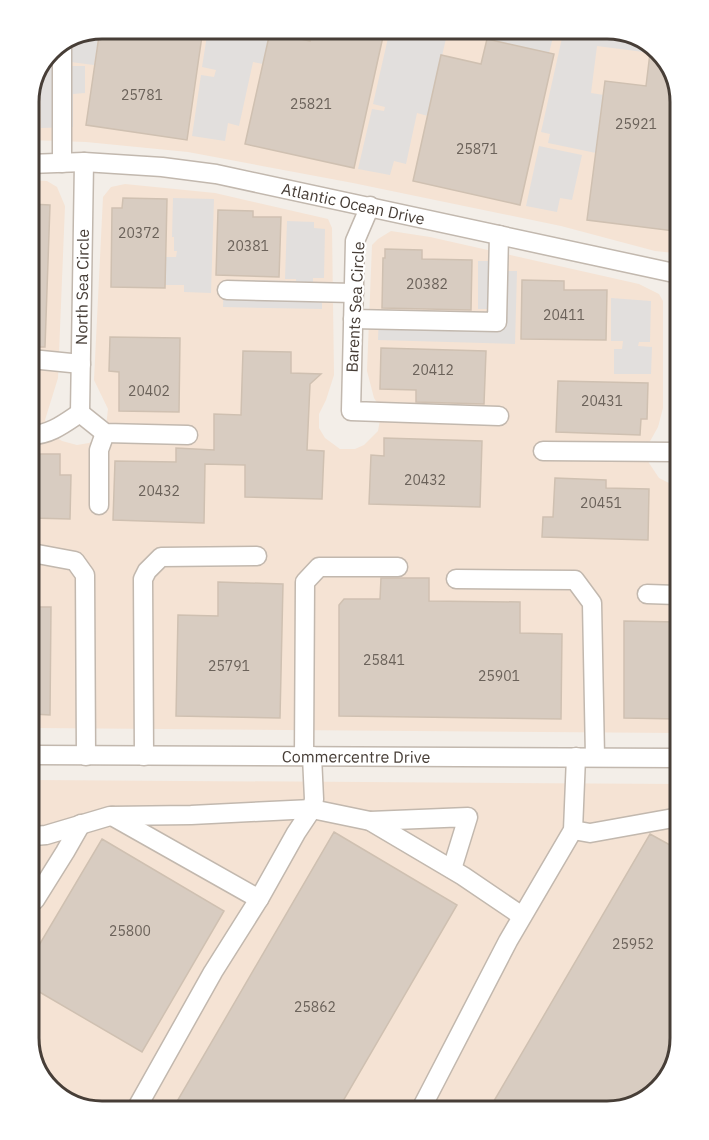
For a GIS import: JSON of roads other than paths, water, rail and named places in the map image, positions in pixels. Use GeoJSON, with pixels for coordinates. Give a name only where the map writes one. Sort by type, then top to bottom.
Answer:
{"type":"FeatureCollection","features":[{"type":"Feature","properties":{"kind":"street"},"geometry":{"type":"LineString","coordinates":[[62,54],[62,163]]}},
{"type":"Feature","properties":{"kind":"street","name":"Atlantic Ocean Drive"},"geometry":{"type":"LineString","coordinates":[[39,164],[84,162],[162,167],[216,174],[670,272]]}},
{"type":"Feature","properties":{"kind":"street","name":"North Sea Circle"},"geometry":{"type":"LineString","coordinates":[[80,413],[84,162]]}},
{"type":"Feature","properties":{"kind":"street","name":"Barents Sea Circle"},"geometry":{"type":"LineString","coordinates":[[370,206],[356,241],[351,411],[499,416]]}},
{"type":"Feature","properties":{"kind":"street"},"geometry":{"type":"LineString","coordinates":[[353,319],[497,322],[499,235]]}},
{"type":"Feature","properties":{"kind":"street"},"geometry":{"type":"LineString","coordinates":[[227,290],[354,292]]}},
{"type":"Feature","properties":{"kind":"street"},"geometry":{"type":"LineString","coordinates":[[39,360],[81,364]]}},
{"type":"Feature","properties":{"kind":"street"},"geometry":{"type":"LineString","coordinates":[[39,435],[57,428],[80,413],[105,433],[188,435]]}},
{"type":"Feature","properties":{"kind":"street"},"geometry":{"type":"LineString","coordinates":[[99,505],[99,450],[105,433]]}},
{"type":"Feature","properties":{"kind":"street"},"geometry":{"type":"LineString","coordinates":[[543,451],[670,452]]}},
{"type":"Feature","properties":{"kind":"street"},"geometry":{"type":"LineString","coordinates":[[39,554],[75,561],[85,575],[86,756]]}},
{"type":"Feature","properties":{"kind":"street"},"geometry":{"type":"LineString","coordinates":[[144,756],[143,579],[147,571],[161,557],[257,556]]}},
{"type":"Feature","properties":{"kind":"street"},"geometry":{"type":"LineString","coordinates":[[141,1101],[213,972],[312,809],[314,799],[308,756],[305,582],[319,567],[398,567]]}},
{"type":"Feature","properties":{"kind":"street"},"geometry":{"type":"LineString","coordinates":[[456,579],[575,580],[591,603],[595,757]]}},
{"type":"Feature","properties":{"kind":"street"},"geometry":{"type":"LineString","coordinates":[[647,594],[670,595]]}},
{"type":"Feature","properties":{"kind":"street","name":"Commercentre Drive"},"geometry":{"type":"LineString","coordinates":[[39,755],[670,758]]}},
{"type":"Feature","properties":{"kind":"street"},"geometry":{"type":"LineString","coordinates":[[425,1101],[522,916],[573,830],[576,757]]}},
{"type":"Feature","properties":{"kind":"street"},"geometry":{"type":"LineString","coordinates":[[39,836],[110,816],[191,815],[312,809],[370,821],[468,817],[452,869]]}},
{"type":"Feature","properties":{"kind":"street"},"geometry":{"type":"LineString","coordinates":[[110,816],[259,899]]}},
{"type":"Feature","properties":{"kind":"street"},"geometry":{"type":"LineString","coordinates":[[573,830],[590,833],[670,819]]}},
{"type":"Feature","properties":{"kind":"street"},"geometry":{"type":"LineString","coordinates":[[370,821],[452,869],[522,916]]}},
{"type":"Feature","properties":{"kind":"street"},"geometry":{"type":"LineString","coordinates":[[39,894],[81,825]]}}]}
